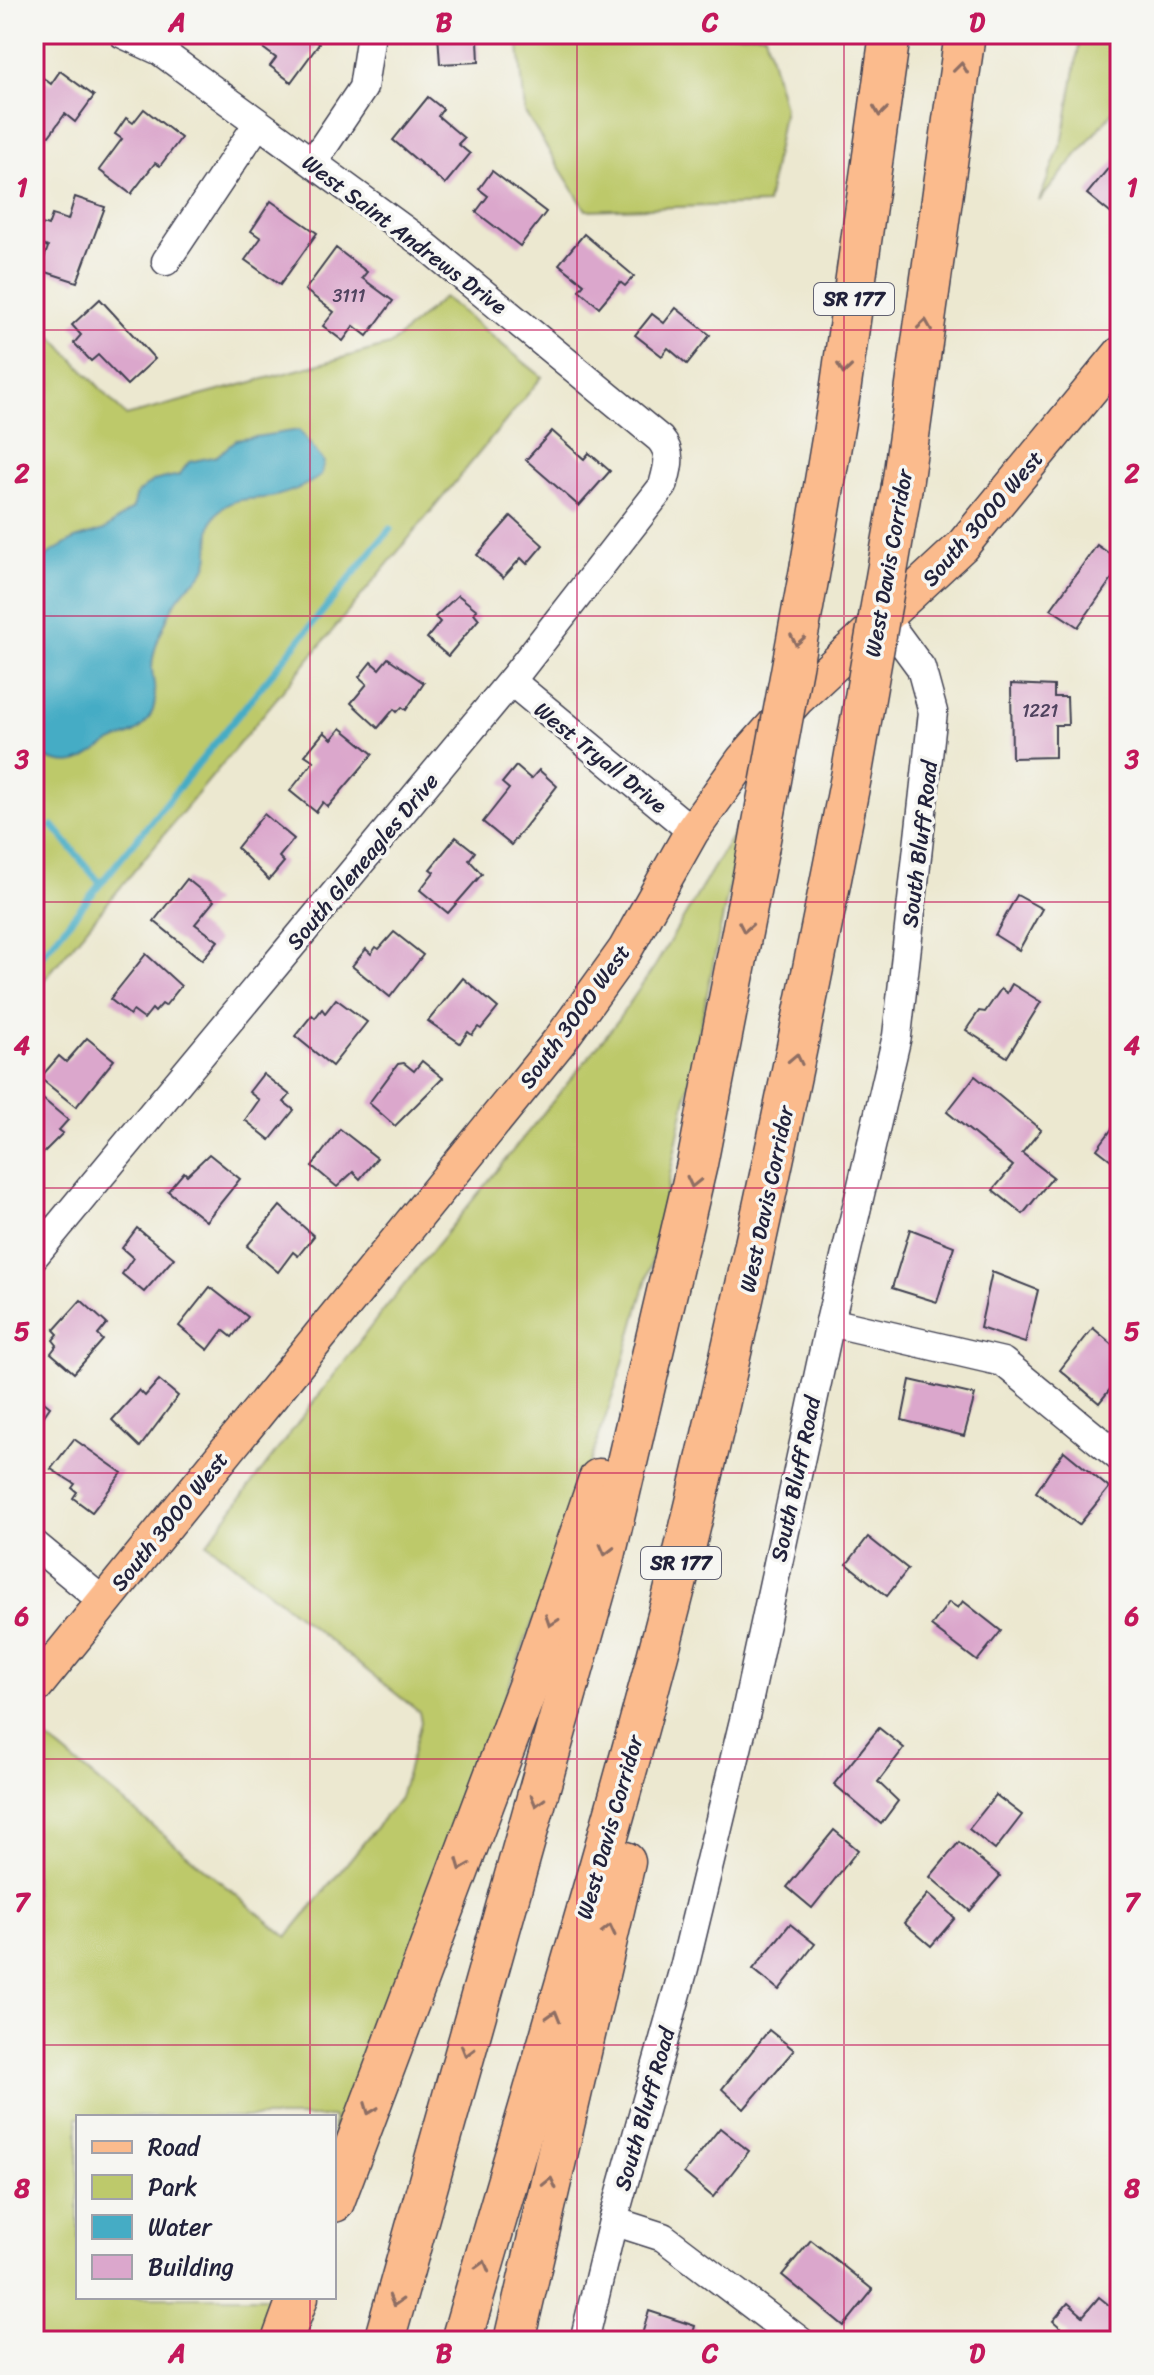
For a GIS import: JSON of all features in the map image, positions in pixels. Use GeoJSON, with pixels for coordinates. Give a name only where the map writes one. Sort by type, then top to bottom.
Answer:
{"type":"FeatureCollection","features":[{"type":"Feature","properties":{"kind":"highway","name":"SR 177"},"geometry":{"type":"LineString","coordinates":[[384,2341],[605,1556],[663,1311],[731,999],[811,564],[843,376],[890,34]]}},
{"type":"Feature","properties":{"kind":"highway","name":"West Davis Corridor"},"geometry":{"type":"LineString","coordinates":[[461,2341],[655,1667],[750,1282],[852,772],[902,486],[965,34]]}},
{"type":"Feature","properties":{"kind":"highway"},"geometry":{"type":"LineString","coordinates":[[336,2197],[528,1686],[621,1413],[663,1311]]}},
{"type":"Feature","properties":{"kind":"highway"},"geometry":{"type":"LineString","coordinates":[[514,2341],[724,1443],[733,1345]]}},
{"type":"Feature","properties":{"kind":"highway"},"geometry":{"type":"LineString","coordinates":[[282,2341],[297,2299]]}},
{"type":"Feature","properties":{"kind":"main road","name":"South 3000 West"},"geometry":{"type":"LineString","coordinates":[[34,1688],[561,1039],[625,950],[692,831],[770,729],[827,671],[962,546],[1120,354]]}},
{"type":"Feature","properties":{"kind":"street","name":"West Saint Andrews Drive"},"geometry":{"type":"LineString","coordinates":[[123,34],[160,51],[472,283],[660,439],[669,455]]}},
{"type":"Feature","properties":{"kind":"street"},"geometry":{"type":"LineString","coordinates":[[313,162],[363,88],[371,34]]}},
{"type":"Feature","properties":{"kind":"street"},"geometry":{"type":"LineString","coordinates":[[166,261],[257,125]]}},
{"type":"Feature","properties":{"kind":"street","name":"South Gleneagles Drive"},"geometry":{"type":"LineString","coordinates":[[34,1256],[511,681],[663,486],[669,455]]}},
{"type":"Feature","properties":{"kind":"street","name":"South Bluff Road"},"geometry":{"type":"LineString","coordinates":[[584,2341],[613,2221],[684,1968],[746,1712],[830,1322],[897,1036],[932,728],[927,681],[885,619]]}},
{"type":"Feature","properties":{"kind":"street","name":"West Tryall Drive"},"geometry":{"type":"LineString","coordinates":[[511,681],[692,831]]}},
{"type":"Feature","properties":{"kind":"street"},"geometry":{"type":"LineString","coordinates":[[830,1322],[1003,1362],[1120,1458]]}},
{"type":"Feature","properties":{"kind":"street"},"geometry":{"type":"LineString","coordinates":[[34,1544],[104,1602]]}},
{"type":"Feature","properties":{"kind":"street"},"geometry":{"type":"LineString","coordinates":[[613,2221],[663,2237],[800,2341]]}},
{"type":"Feature","properties":{"kind":"green space"},"geometry":{"type":"Polygon","coordinates":[[[518,34],[765,34],[784,108],[767,204],[586,210],[525,113],[518,34]]]}},
{"type":"Feature","properties":{"kind":"green space"},"geometry":{"type":"Polygon","coordinates":[[[1081,34],[1120,34],[1120,103],[1039,201],[1063,139],[1081,34]]]}},
{"type":"Feature","properties":{"kind":"green space"},"geometry":{"type":"Polygon","coordinates":[[[444,297],[542,377],[34,992],[34,317],[126,416],[390,345],[444,297]]]}},
{"type":"Feature","properties":{"kind":"green space"},"geometry":{"type":"Polygon","coordinates":[[[743,818],[654,1253],[619,1377],[578,1499],[336,2154],[336,2115],[76,2115],[76,2299],[281,2299],[265,2341],[34,2341],[34,1742],[41,1734],[287,1937],[400,1798],[421,1722],[419,1712],[207,1543],[378,1317],[613,1027],[655,966],[743,818]]]}},
{"type":"Feature","properties":{"kind":"water"},"geometry":{"type":"Polygon","coordinates":[[[299,430],[324,462],[321,476],[282,494],[231,503],[214,517],[205,568],[169,613],[157,643],[152,663],[154,705],[149,719],[134,733],[111,742],[79,761],[65,763],[34,754],[34,575],[50,553],[75,539],[104,530],[133,508],[137,493],[153,481],[179,475],[189,462],[217,456],[236,440],[299,430]]]}},
{"type":"Feature","properties":{"kind":"building"},"geometry":{"type":"Polygon","coordinates":[[[244,34],[306,34],[319,44],[291,82],[270,66],[276,58],[244,34]]]}},
{"type":"Feature","properties":{"kind":"building"},"geometry":{"type":"Polygon","coordinates":[[[438,34],[489,34],[489,39],[478,39],[479,62],[440,64],[438,34]]]}},
{"type":"Feature","properties":{"kind":"building"},"geometry":{"type":"Polygon","coordinates":[[[34,71],[51,84],[60,71],[94,96],[75,122],[65,114],[49,136],[34,126],[34,71]]]}},
{"type":"Feature","properties":{"kind":"building"},"geometry":{"type":"Polygon","coordinates":[[[428,97],[443,109],[438,116],[464,138],[458,144],[470,154],[445,184],[393,140],[428,97]]]}},
{"type":"Feature","properties":{"kind":"building"},"geometry":{"type":"Polygon","coordinates":[[[144,109],[181,138],[160,166],[155,163],[131,194],[99,170],[122,139],[115,134],[126,118],[133,123],[144,109]]]}},
{"type":"Feature","properties":{"kind":"building"},"geometry":{"type":"Polygon","coordinates":[[[1120,154],[1120,221],[1087,194],[1120,154]]]}},
{"type":"Feature","properties":{"kind":"building"},"geometry":{"type":"Polygon","coordinates":[[[492,171],[546,212],[520,246],[476,212],[488,196],[479,189],[492,171]]]}},
{"type":"Feature","properties":{"kind":"building"},"geometry":{"type":"Polygon","coordinates":[[[75,197],[105,207],[77,282],[40,270],[48,247],[36,242],[42,224],[48,226],[52,215],[68,220],[75,197]]]}},
{"type":"Feature","properties":{"kind":"building"},"geometry":{"type":"Polygon","coordinates":[[[271,201],[317,233],[280,285],[245,260],[261,238],[251,231],[271,201]]]}},
{"type":"Feature","properties":{"kind":"building"},"geometry":{"type":"Polygon","coordinates":[[[584,234],[634,276],[625,286],[620,282],[599,307],[579,290],[584,284],[559,264],[584,234]]]}},
{"type":"Feature","properties":{"kind":"building"},"geometry":{"type":"Polygon","coordinates":[[[336,248],[367,272],[362,278],[393,301],[367,336],[354,326],[343,341],[323,326],[334,312],[305,290],[336,248]]]}},
{"type":"Feature","properties":{"kind":"building"},"geometry":{"type":"Polygon","coordinates":[[[100,299],[155,359],[127,385],[98,355],[91,361],[74,343],[81,335],[72,325],[100,299]]]}},
{"type":"Feature","properties":{"kind":"building"},"geometry":{"type":"Polygon","coordinates":[[[676,308],[710,335],[687,364],[668,348],[662,356],[635,335],[652,314],[664,323],[676,308]]]}},
{"type":"Feature","properties":{"kind":"building"},"geometry":{"type":"Polygon","coordinates":[[[552,431],[584,459],[589,453],[610,471],[579,506],[526,460],[552,431]]]}},
{"type":"Feature","properties":{"kind":"building"},"geometry":{"type":"Polygon","coordinates":[[[511,516],[543,545],[527,564],[521,558],[503,578],[477,555],[511,516]]]}},
{"type":"Feature","properties":{"kind":"building"},"geometry":{"type":"Polygon","coordinates":[[[1097,545],[1120,561],[1120,567],[1078,627],[1051,609],[1097,545]]]}},
{"type":"Feature","properties":{"kind":"building"},"geometry":{"type":"Polygon","coordinates":[[[458,595],[477,610],[474,613],[479,619],[448,656],[427,638],[440,622],[435,617],[458,595]]]}},
{"type":"Feature","properties":{"kind":"building"},"geometry":{"type":"Polygon","coordinates":[[[388,658],[424,683],[406,710],[402,707],[397,712],[394,709],[378,728],[351,703],[367,684],[359,677],[371,662],[379,669],[388,658]]]}},
{"type":"Feature","properties":{"kind":"building"},"geometry":{"type":"Polygon","coordinates":[[[1011,684],[1054,686],[1054,697],[1067,697],[1068,725],[1055,725],[1055,757],[1012,758],[1011,684]]]}},
{"type":"Feature","properties":{"kind":"building"},"geometry":{"type":"Polygon","coordinates":[[[341,728],[373,754],[328,807],[323,802],[316,812],[290,791],[314,761],[305,755],[324,732],[332,739],[341,728]]]}},
{"type":"Feature","properties":{"kind":"building"},"geometry":{"type":"Polygon","coordinates":[[[516,766],[531,779],[539,770],[557,786],[511,845],[483,822],[509,789],[502,783],[516,766]]]}},
{"type":"Feature","properties":{"kind":"building"},"geometry":{"type":"Polygon","coordinates":[[[264,814],[294,839],[279,857],[284,862],[269,880],[237,848],[264,814]]]}},
{"type":"Feature","properties":{"kind":"building"},"geometry":{"type":"Polygon","coordinates":[[[456,837],[475,852],[469,860],[482,874],[448,913],[420,890],[434,872],[430,869],[456,837]]]}},
{"type":"Feature","properties":{"kind":"building"},"geometry":{"type":"Polygon","coordinates":[[[187,879],[214,901],[195,924],[218,941],[202,960],[154,921],[187,879]]]}},
{"type":"Feature","properties":{"kind":"building"},"geometry":{"type":"Polygon","coordinates":[[[1017,895],[1042,909],[1019,950],[995,935],[1017,895]]]}},
{"type":"Feature","properties":{"kind":"building"},"geometry":{"type":"Polygon","coordinates":[[[394,932],[423,955],[390,997],[352,966],[366,949],[371,954],[394,932]]]}},
{"type":"Feature","properties":{"kind":"building"},"geometry":{"type":"Polygon","coordinates":[[[146,954],[181,986],[165,1006],[162,1004],[155,1012],[152,1009],[144,1019],[133,1011],[130,1015],[110,999],[146,954]]]}},
{"type":"Feature","properties":{"kind":"building"},"geometry":{"type":"Polygon","coordinates":[[[463,978],[498,1008],[481,1029],[478,1027],[472,1035],[468,1032],[460,1043],[428,1021],[463,978]]]}},
{"type":"Feature","properties":{"kind":"building"},"geometry":{"type":"Polygon","coordinates":[[[1012,984],[1041,1002],[1007,1057],[966,1030],[979,1011],[985,1012],[1001,989],[1007,993],[1012,984]]]}},
{"type":"Feature","properties":{"kind":"building"},"geometry":{"type":"Polygon","coordinates":[[[336,999],[367,1022],[332,1066],[295,1036],[312,1015],[315,1018],[322,1009],[325,1013],[336,999]]]}},
{"type":"Feature","properties":{"kind":"building"},"geometry":{"type":"Polygon","coordinates":[[[87,1038],[114,1060],[76,1107],[40,1078],[59,1056],[66,1062],[87,1038]]]}},
{"type":"Feature","properties":{"kind":"building"},"geometry":{"type":"Polygon","coordinates":[[[422,1061],[443,1078],[395,1126],[369,1103],[398,1064],[404,1063],[414,1071],[422,1061]]]}},
{"type":"Feature","properties":{"kind":"building"},"geometry":{"type":"Polygon","coordinates":[[[263,1074],[290,1095],[284,1102],[294,1110],[270,1140],[245,1120],[259,1100],[249,1092],[263,1074]]]}},
{"type":"Feature","properties":{"kind":"building"},"geometry":{"type":"Polygon","coordinates":[[[975,1076],[1041,1130],[1022,1153],[1053,1177],[1023,1214],[993,1190],[1013,1166],[947,1112],[975,1076]]]}},
{"type":"Feature","properties":{"kind":"building"},"geometry":{"type":"Polygon","coordinates":[[[38,1095],[68,1120],[59,1130],[63,1133],[34,1162],[34,1099],[38,1095]]]}},
{"type":"Feature","properties":{"kind":"building"},"geometry":{"type":"Polygon","coordinates":[[[1120,1118],[1120,1167],[1097,1149],[1120,1118]]]}},
{"type":"Feature","properties":{"kind":"building"},"geometry":{"type":"Polygon","coordinates":[[[340,1129],[377,1158],[360,1179],[353,1172],[337,1187],[312,1166],[340,1129]]]}},
{"type":"Feature","properties":{"kind":"building"},"geometry":{"type":"Polygon","coordinates":[[[209,1154],[240,1179],[206,1221],[168,1191],[184,1172],[187,1175],[209,1154]]]}},
{"type":"Feature","properties":{"kind":"building"},"geometry":{"type":"Polygon","coordinates":[[[280,1206],[314,1236],[298,1256],[293,1252],[278,1272],[247,1246],[280,1206]]]}},
{"type":"Feature","properties":{"kind":"building"},"geometry":{"type":"Polygon","coordinates":[[[137,1228],[174,1258],[144,1292],[122,1274],[133,1258],[122,1248],[137,1228]]]}},
{"type":"Feature","properties":{"kind":"building"},"geometry":{"type":"Polygon","coordinates":[[[910,1229],[954,1246],[937,1302],[892,1288],[910,1229]]]}},
{"type":"Feature","properties":{"kind":"building"},"geometry":{"type":"Polygon","coordinates":[[[992,1272],[1038,1290],[1025,1343],[980,1328],[992,1272]]]}},
{"type":"Feature","properties":{"kind":"building"},"geometry":{"type":"Polygon","coordinates":[[[210,1287],[248,1317],[232,1337],[223,1330],[208,1350],[179,1326],[210,1287]]]}},
{"type":"Feature","properties":{"kind":"building"},"geometry":{"type":"Polygon","coordinates":[[[81,1300],[107,1324],[98,1335],[103,1340],[74,1373],[51,1353],[57,1345],[53,1340],[58,1334],[54,1330],[81,1300]]]}},
{"type":"Feature","properties":{"kind":"building"},"geometry":{"type":"Polygon","coordinates":[[[1093,1328],[1120,1351],[1120,1377],[1099,1403],[1060,1370],[1093,1328]]]}},
{"type":"Feature","properties":{"kind":"building"},"geometry":{"type":"Polygon","coordinates":[[[159,1380],[178,1396],[140,1447],[112,1420],[139,1390],[145,1396],[159,1380]]]}},
{"type":"Feature","properties":{"kind":"building"},"geometry":{"type":"Polygon","coordinates":[[[910,1380],[975,1395],[964,1436],[902,1420],[910,1380]]]}},
{"type":"Feature","properties":{"kind":"building"},"geometry":{"type":"Polygon","coordinates":[[[34,1394],[50,1407],[34,1430],[34,1394]]]}},
{"type":"Feature","properties":{"kind":"building"},"geometry":{"type":"Polygon","coordinates":[[[74,1439],[122,1473],[92,1512],[73,1498],[77,1492],[72,1488],[75,1484],[51,1469],[74,1439]]]}},
{"type":"Feature","properties":{"kind":"building"},"geometry":{"type":"Polygon","coordinates":[[[1064,1451],[1109,1488],[1079,1525],[1036,1492],[1064,1451]]]}},
{"type":"Feature","properties":{"kind":"building"},"geometry":{"type":"Polygon","coordinates":[[[868,1537],[908,1569],[887,1596],[847,1564],[868,1537]]]}},
{"type":"Feature","properties":{"kind":"building"},"geometry":{"type":"Polygon","coordinates":[[[963,1601],[1001,1631],[977,1661],[931,1626],[949,1602],[958,1608],[963,1601]]]}},
{"type":"Feature","properties":{"kind":"building"},"geometry":{"type":"Polygon","coordinates":[[[879,1728],[904,1748],[878,1782],[898,1801],[881,1824],[834,1784],[879,1728]]]}},
{"type":"Feature","properties":{"kind":"building"},"geometry":{"type":"Polygon","coordinates":[[[996,1795],[1022,1815],[995,1850],[969,1829],[996,1795]]]}},
{"type":"Feature","properties":{"kind":"building"},"geometry":{"type":"Polygon","coordinates":[[[834,1830],[858,1850],[812,1908],[787,1887],[834,1830]]]}},
{"type":"Feature","properties":{"kind":"building"},"geometry":{"type":"Polygon","coordinates":[[[959,1842],[1000,1876],[970,1911],[930,1877],[959,1842]]]}},
{"type":"Feature","properties":{"kind":"building"},"geometry":{"type":"Polygon","coordinates":[[[928,1894],[955,1918],[931,1946],[904,1923],[928,1894]]]}},
{"type":"Feature","properties":{"kind":"building"},"geometry":{"type":"Polygon","coordinates":[[[790,1924],[815,1944],[779,1990],[753,1969],[790,1924]]]}},
{"type":"Feature","properties":{"kind":"building"},"geometry":{"type":"Polygon","coordinates":[[[769,2030],[794,2050],[744,2109],[722,2089],[769,2030]]]}},
{"type":"Feature","properties":{"kind":"building"},"geometry":{"type":"Polygon","coordinates":[[[720,2128],[749,2151],[713,2197],[684,2173],[720,2128]]]}},
{"type":"Feature","properties":{"kind":"building"},"geometry":{"type":"Polygon","coordinates":[[[811,2240],[873,2290],[844,2326],[782,2275],[811,2240]]]}},
{"type":"Feature","properties":{"kind":"building"},"geometry":{"type":"Polygon","coordinates":[[[1099,2297],[1120,2314],[1120,2341],[1062,2341],[1068,2334],[1053,2321],[1068,2303],[1083,2316],[1099,2297]]]}},
{"type":"Feature","properties":{"kind":"building"},"geometry":{"type":"Polygon","coordinates":[[[649,2311],[695,2326],[691,2341],[640,2341],[649,2311]]]}},
{"type":"Feature","properties":{"kind":"waterway"},"geometry":{"type":"LineString","coordinates":[[34,965],[390,529]]}},
{"type":"Feature","properties":{"kind":"waterway"},"geometry":{"type":"LineString","coordinates":[[53,826],[100,883]]}}]}
